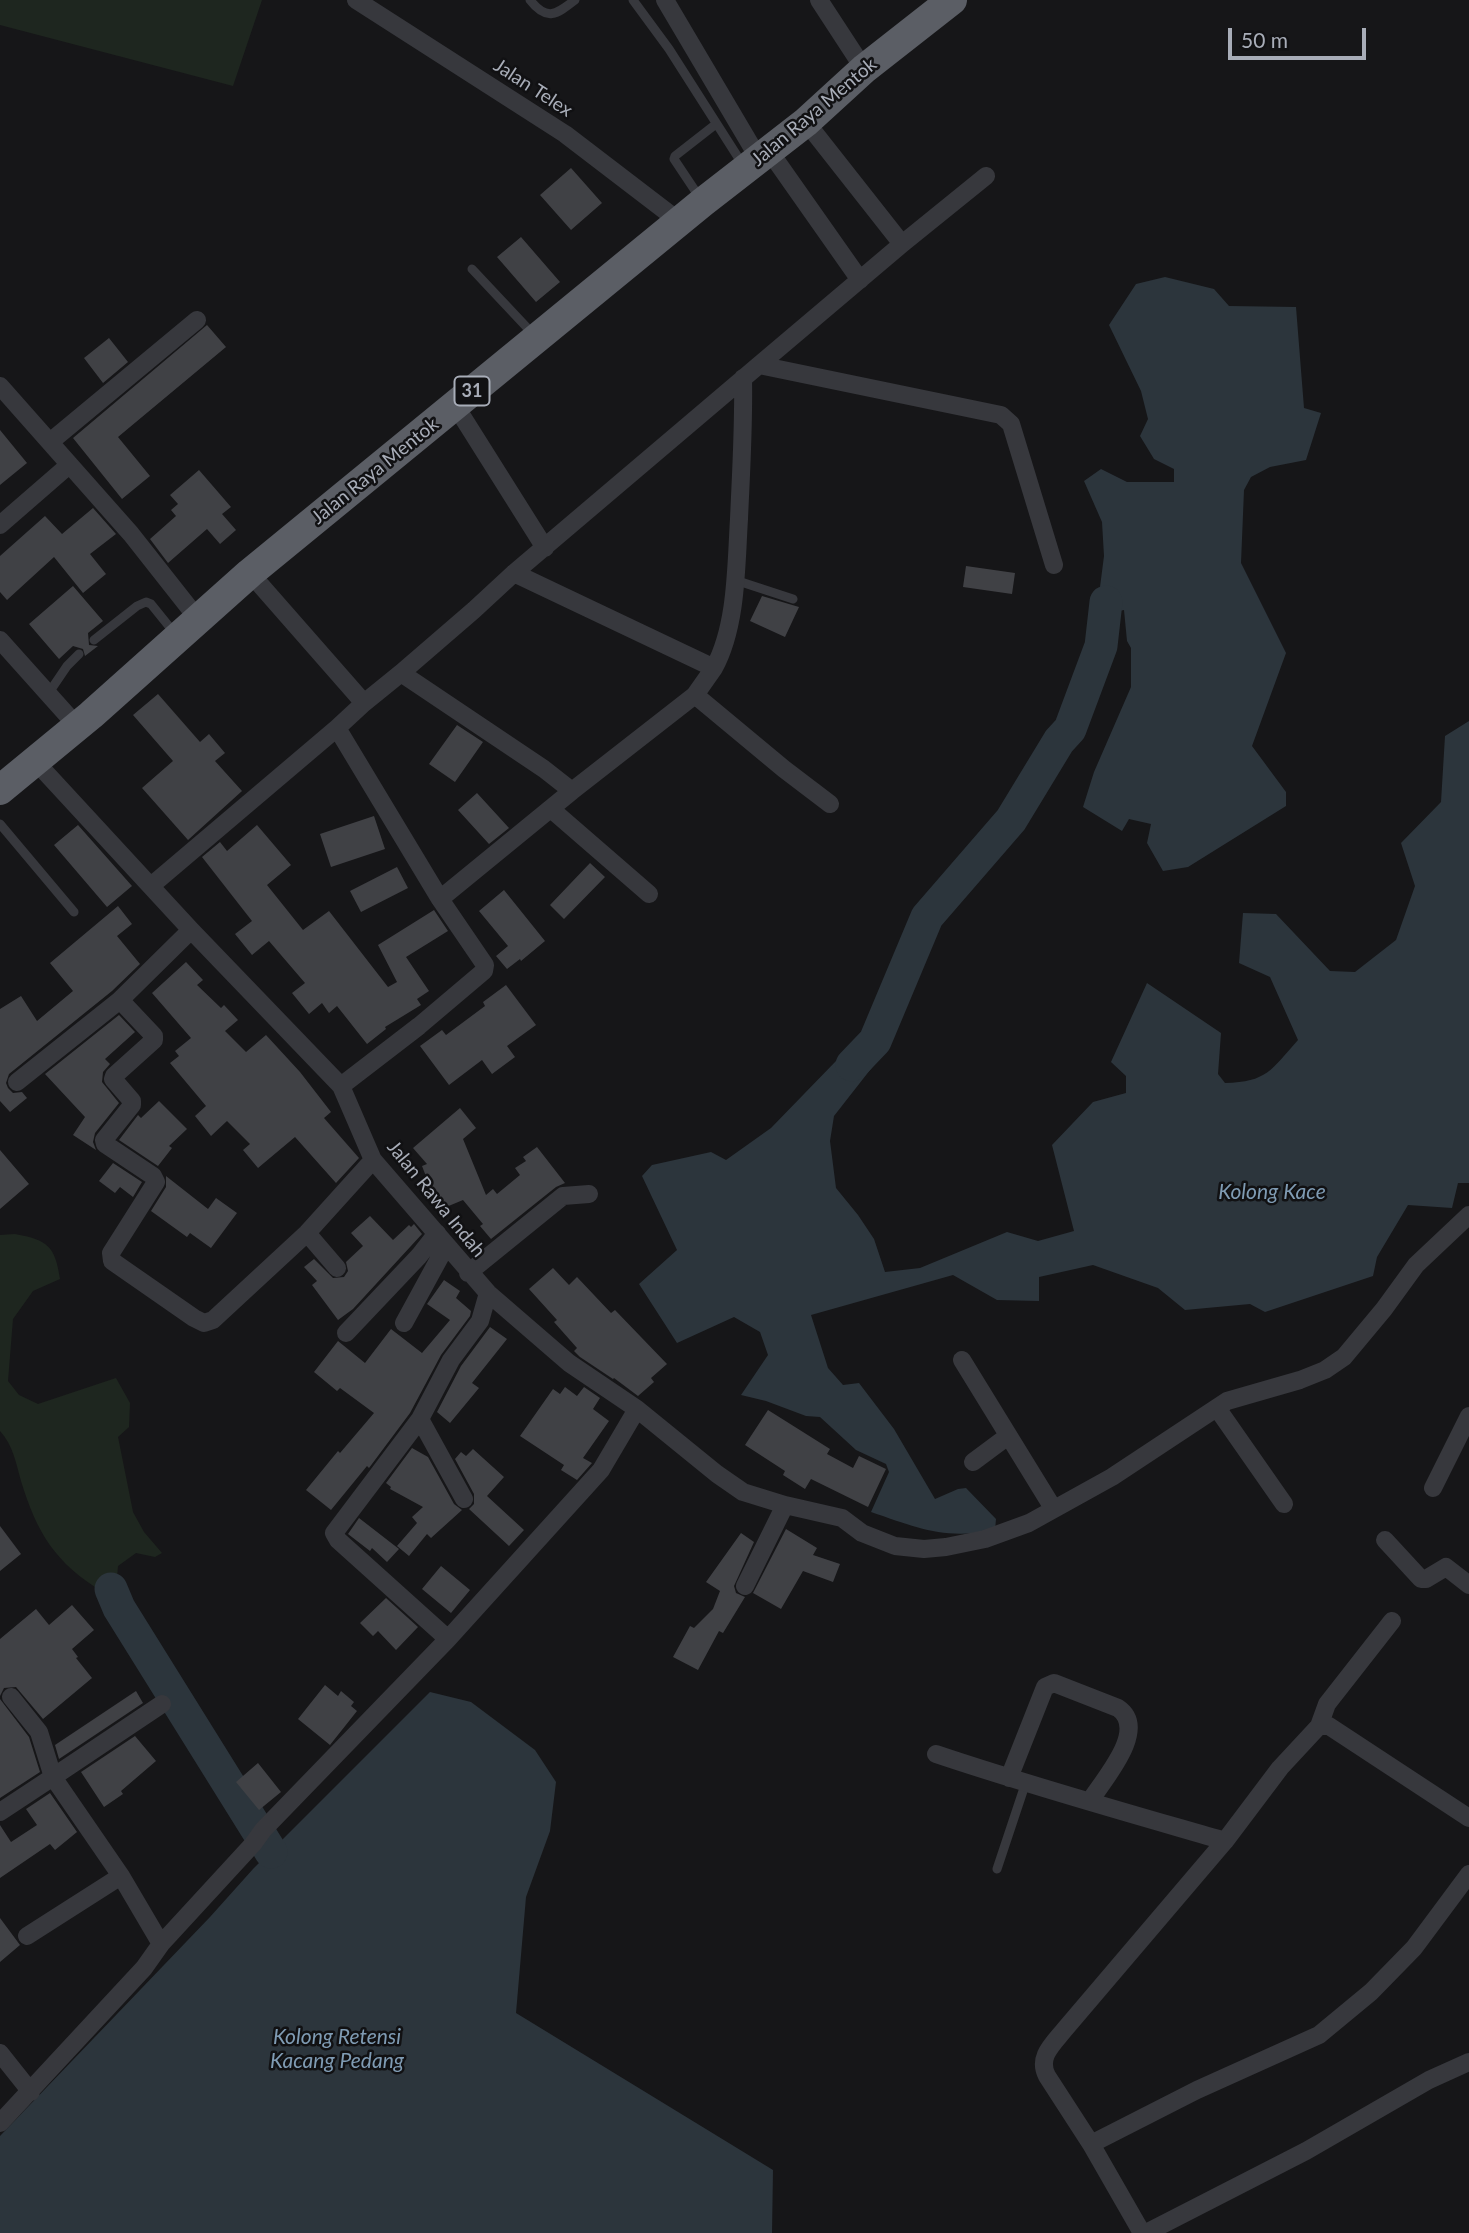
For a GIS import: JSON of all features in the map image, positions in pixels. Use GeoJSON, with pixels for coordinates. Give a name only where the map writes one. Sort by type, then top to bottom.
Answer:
{"type":"FeatureCollection","features":[{"type":"Feature","properties":{"kind":"highway","name":"Jalan Raya Mentok"},"geometry":{"type":"LineString","coordinates":[[0,790],[77,726],[250,573],[703,202],[806,122],[864,69],[952,0]]}},
{"type":"Feature","properties":{"kind":"street","name":"Jalan Telex"},"geometry":{"type":"LineString","coordinates":[[356,0],[565,134],[680,222]]}},
{"type":"Feature","properties":{"kind":"street"},"geometry":{"type":"LineString","coordinates":[[665,0],[758,160],[859,280]]}},
{"type":"Feature","properties":{"kind":"street"},"geometry":{"type":"LineString","coordinates":[[819,0],[864,69]]}},
{"type":"Feature","properties":{"kind":"street"},"geometry":{"type":"LineString","coordinates":[[806,122],[902,244]]}},
{"type":"Feature","properties":{"kind":"street"},"geometry":{"type":"LineString","coordinates":[[152,885],[743,378],[986,176]]}},
{"type":"Feature","properties":{"kind":"street"},"geometry":{"type":"LineString","coordinates":[[50,442],[197,320]]}},
{"type":"Feature","properties":{"kind":"street"},"geometry":{"type":"LineString","coordinates":[[759,365],[1001,415],[1007,419],[1012,424],[1054,565]]}},
{"type":"Feature","properties":{"kind":"street"},"geometry":{"type":"LineString","coordinates":[[440,899],[695,695],[714,668],[726,637],[735,580],[744,420],[743,378]]}},
{"type":"Feature","properties":{"kind":"street"},"geometry":{"type":"LineString","coordinates":[[0,386],[131,534],[188,628]]}},
{"type":"Feature","properties":{"kind":"street"},"geometry":{"type":"LineString","coordinates":[[455,405],[545,548]]}},
{"type":"Feature","properties":{"kind":"street"},"geometry":{"type":"LineString","coordinates":[[0,525],[69,464]]}},
{"type":"Feature","properties":{"kind":"street"},"geometry":{"type":"LineString","coordinates":[[250,573],[364,703]]}},
{"type":"Feature","properties":{"kind":"street"},"geometry":{"type":"LineString","coordinates":[[514,573],[714,668]]}},
{"type":"Feature","properties":{"kind":"street"},"geometry":{"type":"LineString","coordinates":[[0,640],[77,726]]}},
{"type":"Feature","properties":{"kind":"street"},"geometry":{"type":"LineString","coordinates":[[401,673],[544,769],[572,791]]}},
{"type":"Feature","properties":{"kind":"street"},"geometry":{"type":"LineString","coordinates":[[695,695],[830,804]]}},
{"type":"Feature","properties":{"kind":"street"},"geometry":{"type":"LineString","coordinates":[[337,728],[440,899],[485,965],[484,971],[419,1026],[341,1086]]}},
{"type":"Feature","properties":{"kind":"street","name":"Jalan Rawa Indah"},"geometry":{"type":"LineString","coordinates":[[35,761],[191,930],[341,1086],[373,1160],[488,1293],[569,1363],[638,1409],[743,1492],[785,1506],[842,1518],[862,1533],[895,1546],[924,1549],[946,1547],[1010,1531],[1112,1477],[1227,1401],[1325,1370],[1344,1357],[1416,1265],[1469,1216]]}},
{"type":"Feature","properties":{"kind":"street"},"geometry":{"type":"LineString","coordinates":[[551,809],[649,894]]}},
{"type":"Feature","properties":{"kind":"street"},"geometry":{"type":"LineString","coordinates":[[17,1082],[120,999],[191,930]]}},
{"type":"Feature","properties":{"kind":"street"},"geometry":{"type":"LineString","coordinates":[[120,999],[154,1036],[154,1040],[114,1076],[113,1079],[132,1101],[132,1105],[104,1140],[105,1144],[153,1176],[156,1182],[111,1254],[113,1261],[194,1318],[204,1323],[213,1320],[307,1233],[373,1160]]}},
{"type":"Feature","properties":{"kind":"street"},"geometry":{"type":"LineString","coordinates":[[468,1273],[563,1196],[589,1194]]}},
{"type":"Feature","properties":{"kind":"street"},"geometry":{"type":"LineString","coordinates":[[307,1233],[337,1268]]}},
{"type":"Feature","properties":{"kind":"street"},"geometry":{"type":"LineString","coordinates":[[404,1323],[442,1240]]}},
{"type":"Feature","properties":{"kind":"street"},"geometry":{"type":"LineString","coordinates":[[346,1333],[419,1256],[442,1240]]}},
{"type":"Feature","properties":{"kind":"street"},"geometry":{"type":"LineString","coordinates":[[448,1639],[338,1540],[334,1533],[420,1419],[451,1360],[480,1321],[488,1293]]}},
{"type":"Feature","properties":{"kind":"street"},"geometry":{"type":"LineString","coordinates":[[962,1360],[1054,1508]]}},
{"type":"Feature","properties":{"kind":"street"},"geometry":{"type":"LineString","coordinates":[[1217,1408],[1284,1504]]}},
{"type":"Feature","properties":{"kind":"street"},"geometry":{"type":"LineString","coordinates":[[0,2123],[144,1968],[161,1944],[258,1837],[448,1639],[601,1470],[638,1409]]}},
{"type":"Feature","properties":{"kind":"street"},"geometry":{"type":"LineString","coordinates":[[1433,1488],[1469,1416]]}},
{"type":"Feature","properties":{"kind":"street"},"geometry":{"type":"LineString","coordinates":[[420,1419],[464,1499]]}},
{"type":"Feature","properties":{"kind":"street"},"geometry":{"type":"LineString","coordinates":[[973,1462],[1008,1436]]}},
{"type":"Feature","properties":{"kind":"street"},"geometry":{"type":"LineString","coordinates":[[745,1586],[785,1506]]}},
{"type":"Feature","properties":{"kind":"street"},"geometry":{"type":"LineString","coordinates":[[1385,1540],[1421,1579],[1426,1579],[1446,1567],[1469,1585]]}},
{"type":"Feature","properties":{"kind":"street"},"geometry":{"type":"LineString","coordinates":[[1392,1621],[1327,1703],[1319,1726],[1280,1768],[1225,1841],[1045,2054],[1042,2067],[1144,2233],[1306,2151],[1429,2080],[1469,2062]]}},
{"type":"Feature","properties":{"kind":"street"},"geometry":{"type":"LineString","coordinates":[[1017,1781],[1045,1687],[1054,1683],[1118,1707],[1125,1712],[1129,1720],[1130,1731],[1126,1744],[1090,1801]]}},
{"type":"Feature","properties":{"kind":"street"},"geometry":{"type":"LineString","coordinates":[[12,1697],[39,1732],[53,1777],[121,1877],[161,1944]]}},
{"type":"Feature","properties":{"kind":"street"},"geometry":{"type":"LineString","coordinates":[[0,1812],[162,1704]]}},
{"type":"Feature","properties":{"kind":"street"},"geometry":{"type":"LineString","coordinates":[[1319,1726],[1329,1727],[1469,1818]]}},
{"type":"Feature","properties":{"kind":"street"},"geometry":{"type":"LineString","coordinates":[[936,1754],[1017,1781],[1225,1841]]}},
{"type":"Feature","properties":{"kind":"street"},"geometry":{"type":"LineString","coordinates":[[1091,2144],[1197,2090],[1319,2035],[1371,1992],[1414,1948],[1469,1874]]}},
{"type":"Feature","properties":{"kind":"street"},"geometry":{"type":"LineString","coordinates":[[27,1936],[121,1877]]}},
{"type":"Feature","properties":{"kind":"street"},"geometry":{"type":"LineString","coordinates":[[0,2053],[31,2092]]}},
{"type":"Feature","properties":{"kind":"lane"},"geometry":{"type":"LineString","coordinates":[[530,0],[545,14],[557,13],[575,0]]}},
{"type":"Feature","properties":{"kind":"lane"},"geometry":{"type":"LineString","coordinates":[[633,0],[669,50],[716,124],[758,160]]}},
{"type":"Feature","properties":{"kind":"lane"},"geometry":{"type":"LineString","coordinates":[[703,202],[674,159],[716,124]]}},
{"type":"Feature","properties":{"kind":"lane"},"geometry":{"type":"LineString","coordinates":[[472,269],[537,338]]}},
{"type":"Feature","properties":{"kind":"lane"},"geometry":{"type":"LineString","coordinates":[[735,580],[793,599]]}},
{"type":"Feature","properties":{"kind":"lane"},"geometry":{"type":"LineString","coordinates":[[94,640],[146,602],[188,628]]}},
{"type":"Feature","properties":{"kind":"lane"},"geometry":{"type":"LineString","coordinates":[[48,694],[79,653]]}},
{"type":"Feature","properties":{"kind":"lane"},"geometry":{"type":"LineString","coordinates":[[0,824],[74,912]]}},
{"type":"Feature","properties":{"kind":"lane"},"geometry":{"type":"LineString","coordinates":[[997,1869],[1017,1781]]}},
{"type":"Feature","properties":{"kind":"shaded area"},"geometry":{"type":"Polygon","coordinates":[[[0,0],[262,0],[233,86],[0,25],[0,0]]]}},
{"type":"Feature","properties":{"kind":"shaded area"},"geometry":{"type":"Polygon","coordinates":[[[15,1234],[35,1239],[48,1246],[56,1259],[60,1279],[33,1291],[13,1319],[8,1381],[19,1395],[38,1404],[116,1378],[130,1403],[129,1427],[118,1437],[133,1512],[144,1532],[162,1553],[155,1557],[136,1553],[118,1566],[116,1588],[103,1592],[72,1570],[41,1531],[27,1500],[11,1448],[0,1431],[0,1235],[15,1234]]]}},
{"type":"Feature","properties":{"kind":"water"},"geometry":{"type":"Polygon","coordinates":[[[1165,277],[1214,289],[1229,306],[1296,307],[1304,408],[1321,413],[1306,460],[1270,467],[1251,477],[1244,490],[1241,563],[1286,653],[1252,746],[1286,792],[1286,806],[1188,867],[1163,871],[1147,843],[1151,824],[1129,819],[1122,831],[1083,807],[1094,772],[1131,687],[1131,648],[1127,641],[1124,610],[1114,612],[1114,643],[1092,649],[1104,556],[1102,522],[1084,481],[1101,469],[1127,482],[1174,482],[1174,469],[1154,459],[1140,436],[1148,419],[1141,391],[1109,325],[1136,284],[1165,277]]]}},
{"type":"Feature","properties":{"kind":"water","name":"Kolong Kace"},"geometry":{"type":"Polygon","coordinates":[[[1469,721],[1469,1183],[1458,1183],[1452,1208],[1408,1205],[1377,1257],[1373,1276],[1265,1312],[1250,1304],[1185,1310],[1158,1288],[1093,1265],[1039,1277],[1039,1301],[997,1300],[953,1275],[811,1315],[828,1368],[843,1385],[859,1383],[894,1429],[935,1499],[966,1488],[996,1519],[995,1530],[977,1533],[931,1531],[871,1512],[889,1472],[886,1464],[856,1450],[820,1417],[806,1416],[741,1395],[768,1355],[760,1332],[734,1317],[677,1343],[639,1284],[677,1250],[642,1176],[652,1165],[711,1152],[726,1160],[771,1128],[868,1028],[895,1032],[888,1047],[834,1116],[830,1141],[836,1188],[874,1239],[885,1272],[920,1268],[1007,1232],[1038,1241],[1074,1231],[1052,1145],[1093,1102],[1126,1093],[1126,1076],[1111,1062],[1147,983],[1221,1033],[1218,1074],[1225,1083],[1250,1080],[1267,1072],[1298,1040],[1270,977],[1239,963],[1243,913],[1276,914],[1330,971],[1355,972],[1396,940],[1415,886],[1401,843],[1441,802],[1445,736],[1469,721]]]}},
{"type":"Feature","properties":{"kind":"water","name":"Kolong Retensi Kacang Pedang"},"geometry":{"type":"Polygon","coordinates":[[[430,1692],[471,1702],[535,1750],[556,1782],[550,1831],[526,1897],[516,2013],[773,2170],[772,2233],[0,2233],[0,2136],[253,1869],[430,1692]]]}},
{"type":"Feature","properties":{"kind":"building"},"geometry":{"type":"Polygon","coordinates":[[[571,168],[602,203],[571,230],[540,195],[571,168]]]}},
{"type":"Feature","properties":{"kind":"building"},"geometry":{"type":"Polygon","coordinates":[[[521,237],[560,282],[536,302],[497,257],[521,237]]]}},
{"type":"Feature","properties":{"kind":"building"},"geometry":{"type":"Polygon","coordinates":[[[207,325],[226,347],[118,437],[150,476],[122,499],[73,438],[207,325]]]}},
{"type":"Feature","properties":{"kind":"building"},"geometry":{"type":"Polygon","coordinates":[[[109,338],[128,362],[103,383],[84,358],[109,338]]]}},
{"type":"Feature","properties":{"kind":"building"},"geometry":{"type":"Polygon","coordinates":[[[0,430],[27,463],[0,485],[0,430]]]}},
{"type":"Feature","properties":{"kind":"building"},"geometry":{"type":"Polygon","coordinates":[[[199,470],[231,507],[222,514],[236,530],[220,544],[207,529],[168,563],[150,539],[176,516],[171,510],[178,504],[170,495],[199,470]]]}},
{"type":"Feature","properties":{"kind":"building"},"geometry":{"type":"Polygon","coordinates":[[[93,508],[116,534],[90,554],[106,574],[83,593],[54,557],[7,600],[0,592],[0,556],[45,516],[62,534],[93,508]]]}},
{"type":"Feature","properties":{"kind":"building"},"geometry":{"type":"Polygon","coordinates":[[[966,566],[1015,573],[1012,594],[963,587],[966,566]]]}},
{"type":"Feature","properties":{"kind":"building"},"geometry":{"type":"Polygon","coordinates":[[[73,586],[103,621],[88,633],[89,645],[98,646],[85,656],[83,649],[73,646],[59,659],[29,624],[73,586]]]}},
{"type":"Feature","properties":{"kind":"building"},"geometry":{"type":"Polygon","coordinates":[[[762,596],[799,607],[785,637],[750,621],[762,596]]]}},
{"type":"Feature","properties":{"kind":"building"},"geometry":{"type":"Polygon","coordinates":[[[158,694],[200,742],[209,734],[225,753],[215,761],[242,791],[188,840],[142,788],[173,761],[133,715],[158,694]]]}},
{"type":"Feature","properties":{"kind":"building"},"geometry":{"type":"Polygon","coordinates":[[[457,725],[483,742],[455,782],[429,764],[457,725]]]}},
{"type":"Feature","properties":{"kind":"building"},"geometry":{"type":"Polygon","coordinates":[[[477,793],[509,828],[489,844],[458,810],[477,793]]]}},
{"type":"Feature","properties":{"kind":"building"},"geometry":{"type":"Polygon","coordinates":[[[374,816],[385,849],[331,867],[320,834],[374,816]]]}},
{"type":"Feature","properties":{"kind":"building"},"geometry":{"type":"Polygon","coordinates":[[[78,825],[132,886],[107,907],[54,845],[78,825]]]}},
{"type":"Feature","properties":{"kind":"building"},"geometry":{"type":"Polygon","coordinates":[[[257,825],[291,865],[267,885],[303,930],[329,911],[388,987],[397,982],[378,945],[434,910],[448,931],[406,957],[429,991],[417,999],[421,1005],[385,1027],[386,1029],[367,1044],[337,1006],[329,1013],[322,1003],[309,1014],[292,993],[305,983],[269,941],[252,955],[235,934],[252,921],[202,857],[220,842],[227,851],[257,825]]]}},
{"type":"Feature","properties":{"kind":"building"},"geometry":{"type":"Polygon","coordinates":[[[590,863],[605,877],[564,919],[550,905],[590,863]]]}},
{"type":"Feature","properties":{"kind":"building"},"geometry":{"type":"Polygon","coordinates":[[[397,867],[408,888],[361,912],[350,891],[397,867]]]}},
{"type":"Feature","properties":{"kind":"building"},"geometry":{"type":"Polygon","coordinates":[[[504,890],[545,941],[507,969],[496,956],[508,946],[479,911],[504,890]]]}},
{"type":"Feature","properties":{"kind":"building"},"geometry":{"type":"Polygon","coordinates":[[[118,906],[132,924],[117,936],[140,964],[112,991],[9,1074],[6,1083],[8,1088],[13,1093],[22,1092],[27,1098],[10,1112],[0,1101],[0,1009],[21,996],[37,1021],[73,991],[50,963],[118,906]]]}},
{"type":"Feature","properties":{"kind":"building"},"geometry":{"type":"Polygon","coordinates":[[[186,962],[203,980],[197,985],[221,1008],[224,1005],[238,1020],[225,1031],[246,1052],[266,1035],[300,1072],[331,1112],[324,1118],[359,1158],[336,1183],[295,1137],[258,1168],[243,1150],[250,1144],[227,1121],[211,1136],[195,1116],[206,1106],[170,1063],[179,1056],[175,1051],[191,1038],[152,993],[186,962]]]}},
{"type":"Feature","properties":{"kind":"building"},"geometry":{"type":"Polygon","coordinates":[[[506,985],[536,1025],[507,1046],[515,1057],[492,1074],[482,1060],[449,1085],[420,1046],[442,1030],[446,1035],[485,1006],[483,1002],[506,985]]]}},
{"type":"Feature","properties":{"kind":"building"},"geometry":{"type":"Polygon","coordinates":[[[119,1015],[135,1032],[105,1059],[110,1064],[103,1072],[102,1082],[119,1103],[95,1133],[93,1142],[96,1150],[73,1135],[85,1117],[45,1074],[119,1015]]]}},
{"type":"Feature","properties":{"kind":"building"},"geometry":{"type":"Polygon","coordinates":[[[159,1101],[187,1129],[169,1146],[172,1148],[158,1166],[119,1140],[138,1115],[141,1118],[159,1101]]]}},
{"type":"Feature","properties":{"kind":"building"},"geometry":{"type":"Polygon","coordinates":[[[460,1108],[476,1128],[463,1139],[486,1195],[493,1189],[497,1194],[520,1175],[515,1168],[526,1161],[523,1157],[537,1147],[565,1183],[556,1187],[491,1239],[480,1226],[483,1224],[463,1200],[439,1210],[422,1166],[427,1164],[413,1148],[460,1108]]]}},
{"type":"Feature","properties":{"kind":"building"},"geometry":{"type":"Polygon","coordinates":[[[0,1150],[29,1184],[0,1209],[0,1150]]]}},
{"type":"Feature","properties":{"kind":"building"},"geometry":{"type":"Polygon","coordinates":[[[113,1163],[142,1182],[133,1197],[120,1187],[115,1193],[99,1181],[113,1163]]]}},
{"type":"Feature","properties":{"kind":"building"},"geometry":{"type":"Polygon","coordinates":[[[166,1176],[208,1209],[216,1198],[237,1213],[211,1248],[190,1233],[187,1237],[151,1211],[166,1187],[166,1176]]]}},
{"type":"Feature","properties":{"kind":"building"},"geometry":{"type":"Polygon","coordinates":[[[370,1216],[393,1240],[409,1225],[411,1227],[414,1224],[422,1234],[353,1309],[338,1320],[312,1285],[317,1281],[304,1267],[314,1259],[333,1278],[344,1277],[348,1271],[346,1262],[363,1246],[351,1233],[370,1216]]]}},
{"type":"Feature","properties":{"kind":"building"},"geometry":{"type":"Polygon","coordinates":[[[553,1268],[569,1285],[577,1277],[611,1313],[615,1310],[667,1364],[651,1378],[654,1382],[638,1396],[580,1357],[574,1351],[577,1348],[554,1322],[557,1320],[529,1289],[553,1268]]]}},
{"type":"Feature","properties":{"kind":"building"},"geometry":{"type":"Polygon","coordinates":[[[444,1280],[460,1291],[456,1298],[471,1311],[470,1316],[441,1355],[410,1413],[369,1468],[367,1466],[331,1510],[306,1490],[374,1413],[340,1388],[337,1391],[314,1372],[338,1341],[365,1363],[391,1329],[422,1353],[450,1320],[427,1304],[444,1280]]]}},
{"type":"Feature","properties":{"kind":"building"},"geometry":{"type":"Polygon","coordinates":[[[490,1327],[507,1339],[472,1383],[479,1388],[450,1423],[437,1412],[461,1366],[490,1327]]]}},
{"type":"Feature","properties":{"kind":"building"},"geometry":{"type":"Polygon","coordinates":[[[565,1387],[577,1396],[584,1387],[600,1398],[593,1409],[609,1421],[583,1458],[592,1463],[577,1480],[561,1470],[564,1465],[520,1436],[553,1389],[560,1394],[565,1387]]]}},
{"type":"Feature","properties":{"kind":"building"},"geometry":{"type":"Polygon","coordinates":[[[768,1410],[830,1449],[827,1454],[853,1468],[859,1456],[886,1469],[868,1507],[811,1479],[805,1489],[783,1475],[785,1471],[745,1445],[768,1410]]]}},
{"type":"Feature","properties":{"kind":"building"},"geometry":{"type":"Polygon","coordinates":[[[412,1448],[428,1457],[454,1504],[462,1510],[431,1538],[427,1534],[409,1556],[397,1546],[417,1523],[412,1517],[423,1507],[390,1489],[386,1483],[412,1448]]]}},
{"type":"Feature","properties":{"kind":"building"},"geometry":{"type":"Polygon","coordinates":[[[473,1449],[504,1477],[487,1496],[524,1530],[509,1546],[469,1509],[474,1504],[474,1494],[455,1459],[461,1452],[466,1456],[473,1449]]]}},
{"type":"Feature","properties":{"kind":"building"},"geometry":{"type":"Polygon","coordinates":[[[359,1518],[399,1549],[387,1562],[372,1548],[370,1551],[348,1534],[359,1518]]]}},
{"type":"Feature","properties":{"kind":"building"},"geometry":{"type":"Polygon","coordinates":[[[0,1526],[21,1554],[0,1571],[0,1526]]]}},
{"type":"Feature","properties":{"kind":"building"},"geometry":{"type":"Polygon","coordinates":[[[786,1529],[817,1548],[813,1555],[840,1564],[833,1582],[803,1571],[781,1609],[753,1593],[786,1529]]]}},
{"type":"Feature","properties":{"kind":"building"},"geometry":{"type":"Polygon","coordinates":[[[741,1533],[754,1542],[734,1586],[736,1593],[745,1597],[723,1633],[719,1631],[698,1670],[673,1657],[690,1626],[694,1628],[713,1609],[720,1591],[706,1582],[741,1533]]]}},
{"type":"Feature","properties":{"kind":"building"},"geometry":{"type":"Polygon","coordinates":[[[441,1566],[470,1590],[451,1613],[422,1589],[441,1566]]]}},
{"type":"Feature","properties":{"kind":"building"},"geometry":{"type":"Polygon","coordinates":[[[386,1598],[418,1627],[396,1650],[378,1631],[373,1636],[360,1623],[386,1598]]]}},
{"type":"Feature","properties":{"kind":"building"},"geometry":{"type":"Polygon","coordinates":[[[72,1605],[94,1630],[72,1649],[92,1678],[43,1719],[16,1687],[4,1688],[0,1696],[0,1639],[36,1609],[49,1625],[72,1605]]]}},
{"type":"Feature","properties":{"kind":"building"},"geometry":{"type":"Polygon","coordinates":[[[325,1685],[338,1696],[341,1691],[354,1702],[351,1706],[357,1711],[330,1745],[298,1719],[325,1685]]]}},
{"type":"Feature","properties":{"kind":"building"},"geometry":{"type":"Polygon","coordinates":[[[136,1691],[143,1703],[59,1759],[55,1745],[136,1691]]]}},
{"type":"Feature","properties":{"kind":"building"},"geometry":{"type":"Polygon","coordinates":[[[0,1699],[29,1737],[40,1772],[0,1798],[0,1699]]]}},
{"type":"Feature","properties":{"kind":"building"},"geometry":{"type":"Polygon","coordinates":[[[135,1736],[156,1761],[121,1791],[123,1794],[104,1807],[81,1772],[135,1736]]]}},
{"type":"Feature","properties":{"kind":"building"},"geometry":{"type":"Polygon","coordinates":[[[258,1763],[281,1792],[259,1810],[236,1782],[258,1763]]]}},
{"type":"Feature","properties":{"kind":"building"},"geometry":{"type":"Polygon","coordinates":[[[50,1793],[77,1832],[55,1850],[50,1844],[0,1878],[0,1825],[11,1842],[37,1825],[26,1809],[50,1793]]]}},
{"type":"Feature","properties":{"kind":"building"},"geometry":{"type":"Polygon","coordinates":[[[0,1918],[20,1945],[0,1962],[0,1918]]]}},
{"type":"Feature","properties":{"kind":"waterway"},"geometry":{"type":"LineString","coordinates":[[852,1065],[875,1041],[927,917],[1011,820],[1059,741],[1070,729],[1101,646],[1106,602]]}},
{"type":"Feature","properties":{"kind":"waterway"},"geometry":{"type":"LineString","coordinates":[[111,1589],[119,1608],[271,1852]]}}]}
